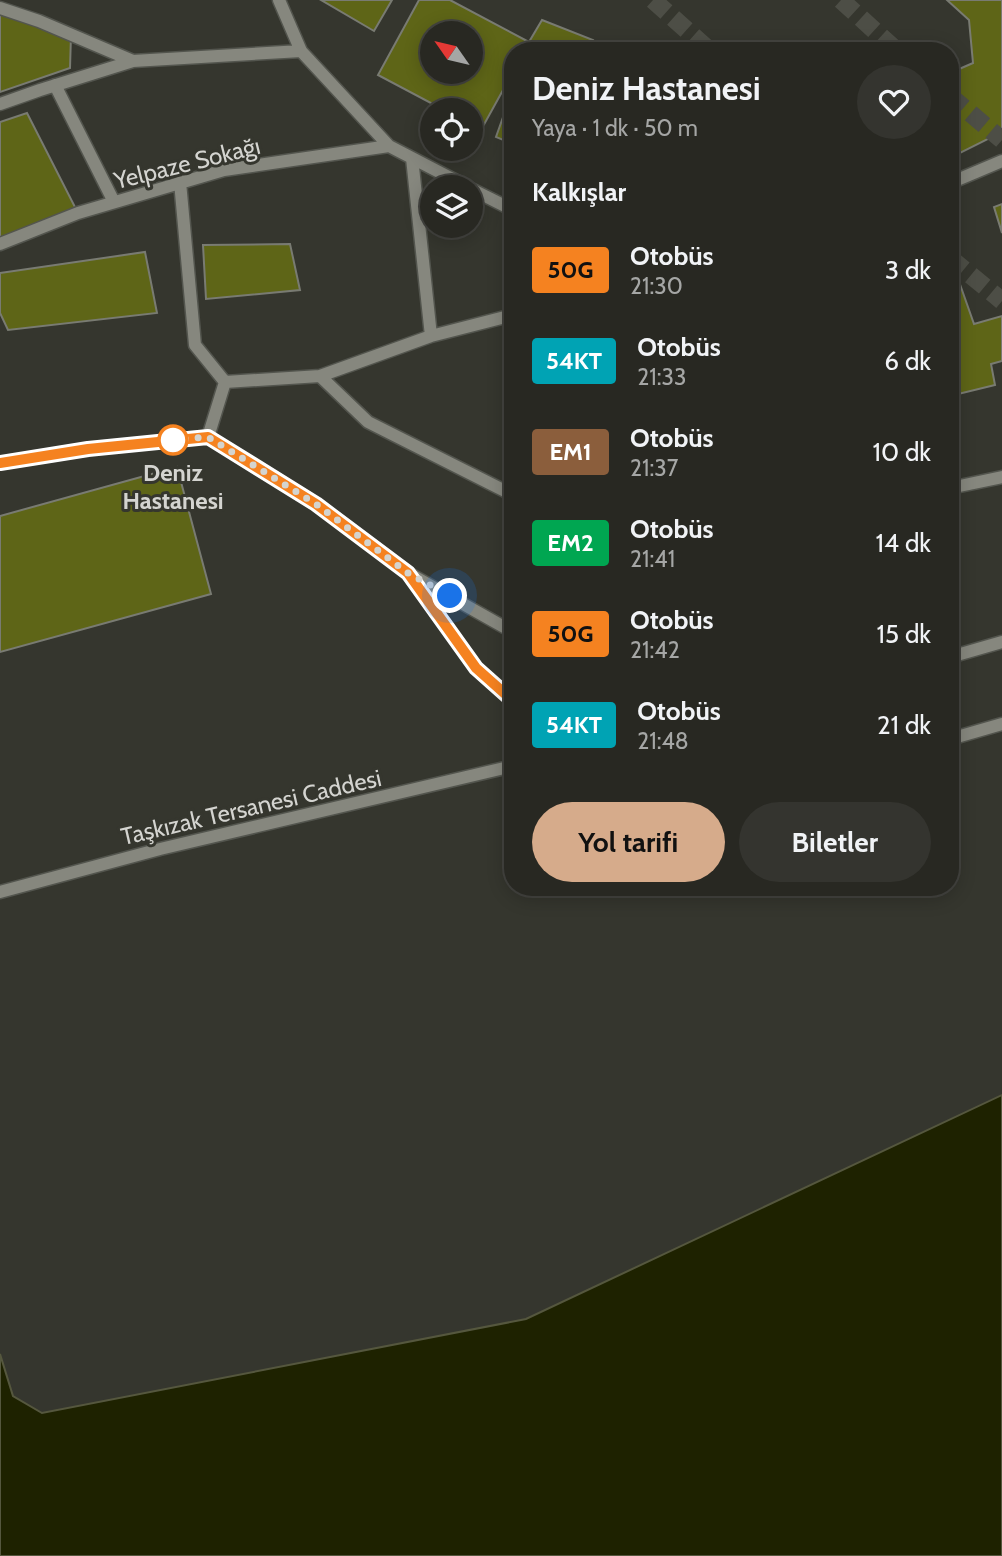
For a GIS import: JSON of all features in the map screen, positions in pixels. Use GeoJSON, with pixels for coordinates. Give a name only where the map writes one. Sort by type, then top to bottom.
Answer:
{"type":"FeatureCollection","features":[{"type":"Feature","properties":{"kind":"street"},"geometry":{"type":"LineString","coordinates":[[279,0],[301,51],[389,146],[444,175]]}},
{"type":"Feature","properties":{"kind":"street"},"geometry":{"type":"LineString","coordinates":[[0,8],[39,21],[133,61]]}},
{"type":"Feature","properties":{"kind":"street"},"geometry":{"type":"LineString","coordinates":[[0,104],[133,61],[301,51]]}},
{"type":"Feature","properties":{"kind":"street"},"geometry":{"type":"LineString","coordinates":[[55,85],[114,202]]}},
{"type":"Feature","properties":{"kind":"street","name":"Yelpaze Sokağı"},"geometry":{"type":"LineString","coordinates":[[0,244],[78,212],[224,170],[389,146]]}},
{"type":"Feature","properties":{"kind":"street"},"geometry":{"type":"LineString","coordinates":[[412,158],[431,337]]}},
{"type":"Feature","properties":{"kind":"street"},"geometry":{"type":"LineString","coordinates":[[959,179],[1002,161]]}},
{"type":"Feature","properties":{"kind":"street"},"geometry":{"type":"LineString","coordinates":[[180,182],[195,345],[225,382]]}},
{"type":"Feature","properties":{"kind":"street"},"geometry":{"type":"LineString","coordinates":[[483,195],[504,206]]}},
{"type":"Feature","properties":{"kind":"street"},"geometry":{"type":"LineString","coordinates":[[225,382],[320,376],[431,337],[504,317]]}},
{"type":"Feature","properties":{"kind":"street"},"geometry":{"type":"LineString","coordinates":[[320,376],[368,422],[504,490]]}},
{"type":"Feature","properties":{"kind":"street"},"geometry":{"type":"LineString","coordinates":[[208,437],[225,382]]}},
{"type":"Feature","properties":{"kind":"street"},"geometry":{"type":"LineString","coordinates":[[0,463],[88,449],[208,437],[316,504],[408,573],[504,627]]}},
{"type":"Feature","properties":{"kind":"street"},"geometry":{"type":"LineString","coordinates":[[959,486],[1002,477]]}},
{"type":"Feature","properties":{"kind":"street"},"geometry":{"type":"LineString","coordinates":[[408,573],[476,668],[504,693]]}},
{"type":"Feature","properties":{"kind":"street"},"geometry":{"type":"LineString","coordinates":[[959,654],[1002,642]]}},
{"type":"Feature","properties":{"kind":"street"},"geometry":{"type":"LineString","coordinates":[[959,736],[1002,724]]}},
{"type":"Feature","properties":{"kind":"street","name":"Taşkızak Tersanesi Caddesi"},"geometry":{"type":"LineString","coordinates":[[0,892],[160,849],[504,768]]}},
{"type":"Feature","properties":{"kind":"shaded area"},"geometry":{"type":"Polygon","coordinates":[[[1002,1095],[1002,1556],[0,1556],[0,1354],[13,1396],[42,1413],[526,1319],[1002,1095]]]}},
{"type":"Feature","properties":{"kind":"building"},"geometry":{"type":"Polygon","coordinates":[[[321,0],[392,0],[374,31],[321,0]]]}},
{"type":"Feature","properties":{"kind":"building"},"geometry":{"type":"Polygon","coordinates":[[[419,0],[450,0],[529,42],[504,42],[504,88],[483,126],[483,98],[421,98],[378,75],[419,0]]]}},
{"type":"Feature","properties":{"kind":"building"},"geometry":{"type":"Polygon","coordinates":[[[947,0],[1002,0],[1002,132],[959,154],[959,69],[973,63],[969,20],[947,0]]]}},
{"type":"Feature","properties":{"kind":"building"},"geometry":{"type":"Polygon","coordinates":[[[0,10],[71,35],[70,68],[0,92],[0,10]]]}},
{"type":"Feature","properties":{"kind":"building"},"geometry":{"type":"Polygon","coordinates":[[[542,20],[593,40],[592,42],[529,42],[542,20]]]}},
{"type":"Feature","properties":{"kind":"building"},"geometry":{"type":"Polygon","coordinates":[[[27,113],[78,213],[0,244],[0,122],[27,113]]]}},
{"type":"Feature","properties":{"kind":"building"},"geometry":{"type":"Polygon","coordinates":[[[504,114],[504,140],[496,137],[504,114]]]}},
{"type":"Feature","properties":{"kind":"building"},"geometry":{"type":"Polygon","coordinates":[[[1002,204],[1002,233],[994,207],[1002,204]]]}},
{"type":"Feature","properties":{"kind":"building"},"geometry":{"type":"Polygon","coordinates":[[[290,244],[300,290],[206,299],[203,245],[290,244]]]}},
{"type":"Feature","properties":{"kind":"building"},"geometry":{"type":"Polygon","coordinates":[[[145,252],[157,313],[8,330],[0,313],[0,273],[145,252]]]}},
{"type":"Feature","properties":{"kind":"building"},"geometry":{"type":"Polygon","coordinates":[[[959,282],[974,324],[1002,316],[1002,361],[991,364],[995,385],[959,394],[959,282]]]}},
{"type":"Feature","properties":{"kind":"building"},"geometry":{"type":"Polygon","coordinates":[[[177,467],[211,594],[0,652],[0,516],[177,467]]]}},
{"type":"Feature","properties":{"kind":"tunnel"},"geometry":{"type":"LineString","coordinates":[[653,0],[700,42]]}},
{"type":"Feature","properties":{"kind":"tunnel"},"geometry":{"type":"LineString","coordinates":[[841,0],[887,42]]}},
{"type":"Feature","properties":{"kind":"tunnel"},"geometry":{"type":"LineString","coordinates":[[959,104],[1002,140]]}},
{"type":"Feature","properties":{"kind":"tunnel"},"geometry":{"type":"LineString","coordinates":[[959,265],[1002,301]]}},
{"type":"Feature","properties":{"kind":"bus line","name":"50G"},"geometry":{"type":"LineString","coordinates":[[0,463],[88,449],[208,437],[316,504],[408,573],[476,668],[504,693]]}},
{"type":"Feature","properties":{"kind":"place","name":"Deniz Hastanesi"},"geometry":{"type":"Point","coordinates":[173,440]}},
{"type":"Feature","properties":{"kind":"route"},"geometry":{"type":"LineString","coordinates":[[173,440],[208,437],[316,504],[408,573],[450,596]]}}]}
